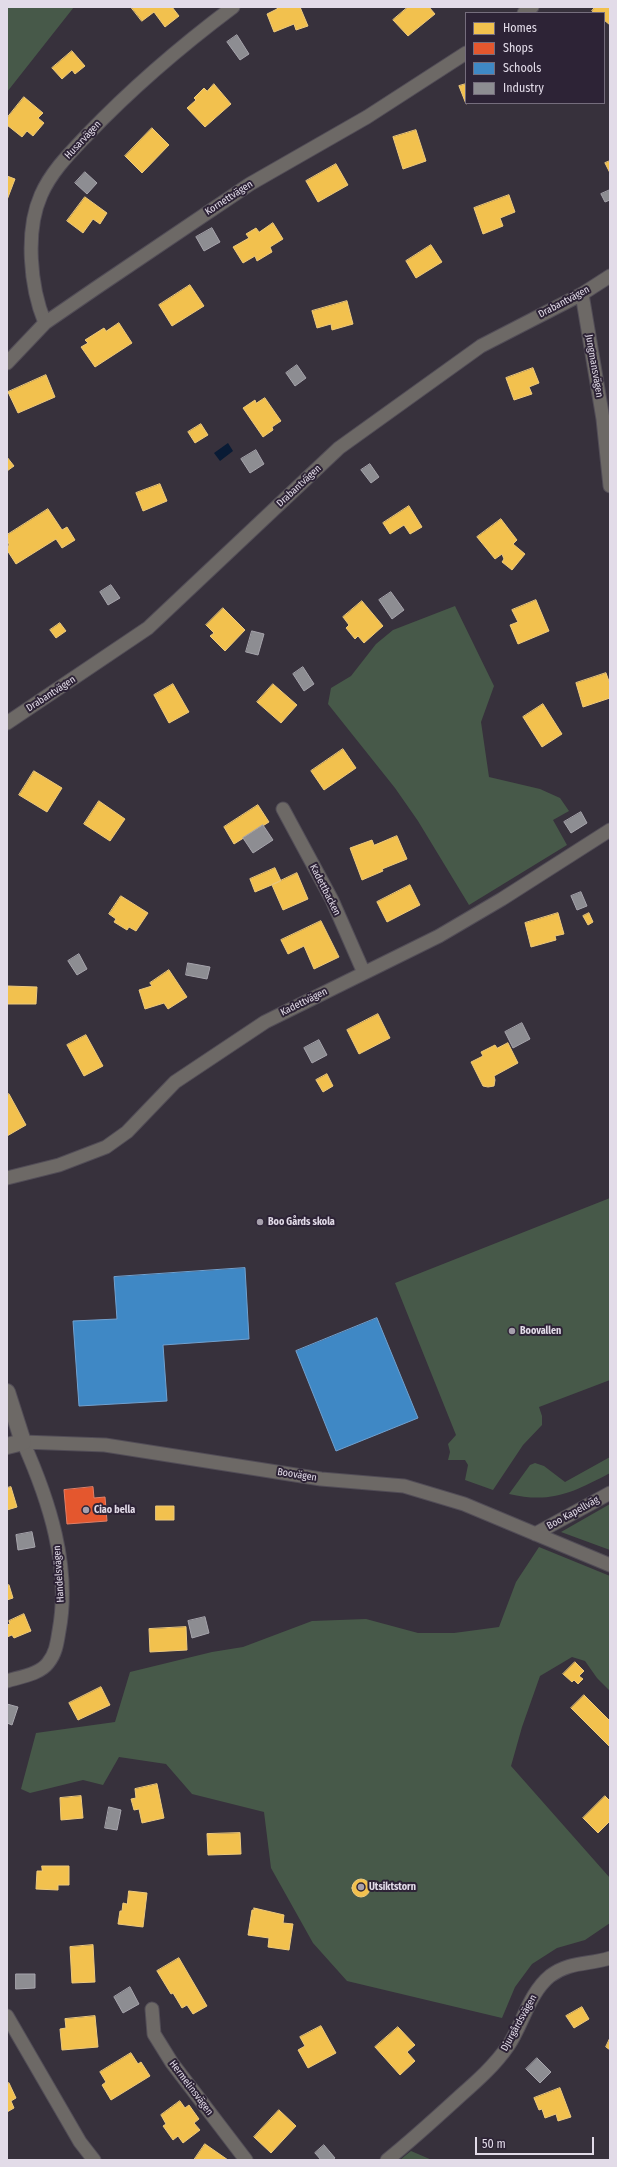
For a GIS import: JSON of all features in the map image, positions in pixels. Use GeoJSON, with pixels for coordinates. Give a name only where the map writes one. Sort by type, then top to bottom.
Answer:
{"type":"FeatureCollection","features":[{"type":"Feature","properties":{"kind":"street","name":"Husarvägen"},"geometry":{"type":"LineString","coordinates":[[45,322],[36,300],[32,241],[33,218],[40,196],[51,175],[110,110],[181,46],[233,7]]}},
{"type":"Feature","properties":{"kind":"street","name":"Kornettvägen"},"geometry":{"type":"LineString","coordinates":[[7,363],[45,322],[250,184],[366,117],[465,54]]}},
{"type":"Feature","properties":{"kind":"street","name":"Drabantvägen"},"geometry":{"type":"LineString","coordinates":[[7,723],[148,628],[339,448],[482,346],[582,294],[610,276]]}},
{"type":"Feature","properties":{"kind":"street","name":"Jungmansvägen"},"geometry":{"type":"LineString","coordinates":[[582,294],[603,419],[610,486]]}},
{"type":"Feature","properties":{"kind":"street","name":"Kadettbacken"},"geometry":{"type":"LineString","coordinates":[[283,809],[332,900],[364,973]]}},
{"type":"Feature","properties":{"kind":"street","name":"Kadettvägen"},"geometry":{"type":"LineString","coordinates":[[7,1178],[59,1166],[106,1148],[128,1132],[171,1086],[265,1022],[418,948],[502,900],[610,830]]}},
{"type":"Feature","properties":{"kind":"street"},"geometry":{"type":"LineString","coordinates":[[7,1392],[23,1442],[7,1446]]}},
{"type":"Feature","properties":{"kind":"street","name":"Boovägen"},"geometry":{"type":"LineString","coordinates":[[23,1442],[105,1445],[321,1479],[404,1486],[464,1504],[610,1565]]}},
{"type":"Feature","properties":{"kind":"street","name":"Handelsvägen"},"geometry":{"type":"LineString","coordinates":[[7,1681],[42,1669],[48,1663],[56,1652],[61,1622],[62,1591],[56,1534],[40,1480],[23,1442]]}},
{"type":"Feature","properties":{"kind":"street","name":"Boo Kapellväg"},"geometry":{"type":"LineString","coordinates":[[535,1534],[610,1493]]}},
{"type":"Feature","properties":{"kind":"street","name":"Djurgårdsvägen"},"geometry":{"type":"LineString","coordinates":[[386,2160],[418,2135],[495,2062],[508,2046],[539,1986],[550,1976],[559,1970],[574,1964],[589,1961],[601,1961],[610,1958]]}},
{"type":"Feature","properties":{"kind":"street","name":"Hermelinsvägen"},"geometry":{"type":"LineString","coordinates":[[152,2009],[154,2034],[157,2040],[172,2063],[246,2160]]}},
{"type":"Feature","properties":{"kind":"street"},"geometry":{"type":"LineString","coordinates":[[7,2016],[80,2142],[94,2160]]}},
{"type":"Feature","properties":{"kind":"green space"},"geometry":{"type":"Polygon","coordinates":[[[7,7],[74,7],[7,92],[7,7]]]}},
{"type":"Feature","properties":{"kind":"green space"},"geometry":{"type":"Polygon","coordinates":[[[455,606],[494,686],[481,722],[489,777],[540,789],[560,798],[569,811],[553,820],[567,845],[469,905],[418,821],[395,788],[328,704],[331,688],[351,676],[376,644],[393,630],[455,606]]]}},
{"type":"Feature","properties":{"kind":"green space","name":"Boovallen"},"geometry":{"type":"Polygon","coordinates":[[[610,1198],[610,1380],[539,1407],[542,1416],[542,1425],[523,1445],[493,1490],[465,1480],[468,1465],[465,1460],[448,1460],[450,1452],[448,1444],[456,1435],[395,1283],[610,1198]]]}},
{"type":"Feature","properties":{"kind":"green space"},"geometry":{"type":"Polygon","coordinates":[[[610,1457],[610,1473],[573,1491],[550,1497],[537,1498],[509,1494],[530,1465],[535,1463],[544,1466],[565,1482],[610,1457]]]}},
{"type":"Feature","properties":{"kind":"green space"},"geometry":{"type":"Polygon","coordinates":[[[610,1504],[610,1550],[561,1532],[610,1504]]]}},
{"type":"Feature","properties":{"kind":"green space"},"geometry":{"type":"Polygon","coordinates":[[[539,1547],[610,1576],[610,1691],[597,1678],[585,1661],[572,1657],[540,1676],[522,1727],[511,1766],[610,1878],[610,1923],[585,1940],[557,1948],[532,1964],[515,1987],[502,2018],[347,1981],[313,1943],[271,1868],[264,1812],[192,1794],[166,1764],[119,1757],[103,1785],[83,1780],[30,1793],[21,1789],[36,1733],[115,1722],[130,1672],[212,1652],[243,1647],[312,1621],[366,1619],[418,1633],[454,1633],[499,1627],[516,1582],[539,1547]]]}},
{"type":"Feature","properties":{"kind":"green space"},"geometry":{"type":"Polygon","coordinates":[[[411,2151],[432,2160],[400,2160],[411,2151]]]}},
{"type":"Feature","properties":{"kind":"water"},"geometry":{"type":"Polygon","coordinates":[[[228,443],[233,451],[220,461],[214,453],[228,443]]]}},
{"type":"Feature","properties":{"kind":"building: Homes"},"geometry":{"type":"Polygon","coordinates":[[[131,7],[172,7],[179,16],[165,27],[154,12],[142,21],[131,7]]]}},
{"type":"Feature","properties":{"kind":"building: Homes"},"geometry":{"type":"Polygon","coordinates":[[[277,7],[300,7],[308,26],[296,30],[294,24],[274,32],[267,14],[277,9],[277,7]]]}},
{"type":"Feature","properties":{"kind":"building: Homes"},"geometry":{"type":"Polygon","coordinates":[[[408,7],[429,7],[435,14],[408,36],[393,20],[408,7]]]}},
{"type":"Feature","properties":{"kind":"building: Homes"},"geometry":{"type":"Polygon","coordinates":[[[595,7],[610,7],[610,25],[605,21],[605,12],[592,11],[595,7]]]}},
{"type":"Feature","properties":{"kind":"building: Homes"},"geometry":{"type":"Polygon","coordinates":[[[72,51],[85,66],[75,74],[72,70],[62,79],[52,68],[72,51]]]}},
{"type":"Feature","properties":{"kind":"building: Homes"},"geometry":{"type":"Polygon","coordinates":[[[214,84],[231,104],[205,127],[187,108],[196,100],[194,98],[204,88],[207,91],[214,84]]]}},
{"type":"Feature","properties":{"kind":"building: Homes"},"geometry":{"type":"Polygon","coordinates":[[[465,84],[465,101],[459,86],[465,84]]]}},
{"type":"Feature","properties":{"kind":"building: Homes"},"geometry":{"type":"Polygon","coordinates":[[[24,97],[43,113],[38,118],[44,123],[33,136],[27,131],[22,137],[7,125],[7,118],[24,97]]]}},
{"type":"Feature","properties":{"kind":"building: Homes"},"geometry":{"type":"Polygon","coordinates":[[[152,128],[169,145],[142,173],[125,156],[152,128]]]}},
{"type":"Feature","properties":{"kind":"building: Homes"},"geometry":{"type":"Polygon","coordinates":[[[416,130],[426,161],[403,169],[393,137],[416,130]]]}},
{"type":"Feature","properties":{"kind":"building: Homes"},"geometry":{"type":"Polygon","coordinates":[[[610,161],[610,173],[605,163],[610,161]]]}},
{"type":"Feature","properties":{"kind":"building: Homes"},"geometry":{"type":"Polygon","coordinates":[[[336,164],[348,185],[318,202],[306,181],[336,164]]]}},
{"type":"Feature","properties":{"kind":"building: Homes"},"geometry":{"type":"Polygon","coordinates":[[[7,176],[15,179],[7,200],[7,176]]]}},
{"type":"Feature","properties":{"kind":"building: Homes"},"geometry":{"type":"Polygon","coordinates":[[[509,195],[515,212],[500,218],[503,226],[483,234],[474,208],[509,195]]]}},
{"type":"Feature","properties":{"kind":"building: Homes"},"geometry":{"type":"Polygon","coordinates":[[[85,197],[107,213],[100,224],[93,219],[83,233],[67,221],[85,197]]]}},
{"type":"Feature","properties":{"kind":"building: Homes"},"geometry":{"type":"Polygon","coordinates":[[[273,223],[283,239],[270,247],[272,252],[257,261],[255,256],[243,263],[233,247],[249,238],[246,234],[256,228],[259,232],[273,223]]]}},
{"type":"Feature","properties":{"kind":"building: Homes"},"geometry":{"type":"Polygon","coordinates":[[[431,245],[442,262],[416,278],[406,261],[431,245]]]}},
{"type":"Feature","properties":{"kind":"building: Homes"},"geometry":{"type":"Polygon","coordinates":[[[190,285],[204,306],[172,326],[159,305],[190,285]]]}},
{"type":"Feature","properties":{"kind":"building: Homes"},"geometry":{"type":"Polygon","coordinates":[[[347,301],[353,324],[332,330],[331,324],[317,328],[312,311],[347,301]]]}},
{"type":"Feature","properties":{"kind":"building: Homes"},"geometry":{"type":"Polygon","coordinates":[[[119,323],[132,343],[95,367],[81,347],[88,343],[85,340],[104,328],[106,331],[119,323]]]}},
{"type":"Feature","properties":{"kind":"building: Homes"},"geometry":{"type":"Polygon","coordinates":[[[533,368],[539,383],[529,387],[532,394],[514,400],[506,378],[533,368]]]}},
{"type":"Feature","properties":{"kind":"building: Homes"},"geometry":{"type":"Polygon","coordinates":[[[46,375],[55,397],[18,413],[8,392],[46,375]]]}},
{"type":"Feature","properties":{"kind":"building: Homes"},"geometry":{"type":"Polygon","coordinates":[[[265,398],[281,421],[272,427],[273,430],[263,437],[243,408],[255,400],[256,403],[265,398]]]}},
{"type":"Feature","properties":{"kind":"building: Homes"},"geometry":{"type":"Polygon","coordinates":[[[201,424],[208,435],[195,443],[188,432],[201,424]]]}},
{"type":"Feature","properties":{"kind":"building: Homes"},"geometry":{"type":"Polygon","coordinates":[[[7,457],[14,466],[7,471],[7,457]]]}},
{"type":"Feature","properties":{"kind":"building: Homes"},"geometry":{"type":"Polygon","coordinates":[[[160,484],[167,501],[143,511],[136,493],[160,484]]]}},
{"type":"Feature","properties":{"kind":"building: Homes"},"geometry":{"type":"Polygon","coordinates":[[[409,506],[422,527],[410,534],[404,525],[390,534],[383,523],[409,506]]]}},
{"type":"Feature","properties":{"kind":"building: Homes"},"geometry":{"type":"Polygon","coordinates":[[[48,509],[62,530],[67,527],[75,540],[62,548],[56,539],[16,564],[7,550],[9,545],[7,535],[48,509]]]}},
{"type":"Feature","properties":{"kind":"building: Homes"},"geometry":{"type":"Polygon","coordinates":[[[501,519],[517,540],[513,544],[525,554],[512,570],[502,562],[504,559],[502,554],[495,559],[477,537],[501,519]]]}},
{"type":"Feature","properties":{"kind":"building: Homes"},"geometry":{"type":"Polygon","coordinates":[[[536,600],[549,631],[518,644],[510,625],[518,622],[512,610],[536,600]]]}},
{"type":"Feature","properties":{"kind":"building: Homes"},"geometry":{"type":"Polygon","coordinates":[[[362,601],[383,626],[364,643],[358,636],[355,639],[346,628],[349,625],[343,617],[362,601]]]}},
{"type":"Feature","properties":{"kind":"building: Homes"},"geometry":{"type":"Polygon","coordinates":[[[223,608],[245,630],[225,651],[210,636],[214,633],[206,625],[223,608]]]}},
{"type":"Feature","properties":{"kind":"building: Homes"},"geometry":{"type":"Polygon","coordinates":[[[60,623],[66,631],[56,638],[50,630],[60,623]]]}},
{"type":"Feature","properties":{"kind":"building: Homes"},"geometry":{"type":"Polygon","coordinates":[[[606,673],[610,684],[610,698],[583,707],[576,683],[606,673]]]}},
{"type":"Feature","properties":{"kind":"building: Homes"},"geometry":{"type":"Polygon","coordinates":[[[173,684],[189,712],[169,723],[154,695],[173,684]]]}},
{"type":"Feature","properties":{"kind":"building: Homes"},"geometry":{"type":"Polygon","coordinates":[[[273,684],[297,705],[281,723],[257,702],[273,684]]]}},
{"type":"Feature","properties":{"kind":"building: Homes"},"geometry":{"type":"Polygon","coordinates":[[[543,704],[562,734],[542,747],[523,717],[543,704]]]}},
{"type":"Feature","properties":{"kind":"building: Homes"},"geometry":{"type":"Polygon","coordinates":[[[343,749],[356,768],[324,790],[311,771],[343,749]]]}},
{"type":"Feature","properties":{"kind":"building: Homes"},"geometry":{"type":"Polygon","coordinates":[[[34,771],[62,788],[47,812],[19,795],[34,771]]]}},
{"type":"Feature","properties":{"kind":"building: Homes"},"geometry":{"type":"Polygon","coordinates":[[[99,801],[125,819],[110,841],[84,824],[99,801]]]}},
{"type":"Feature","properties":{"kind":"building: Homes"},"geometry":{"type":"Polygon","coordinates":[[[258,805],[269,822],[234,844],[224,827],[258,805]]]}},
{"type":"Feature","properties":{"kind":"building: Homes"},"geometry":{"type":"Polygon","coordinates":[[[397,836],[407,859],[382,869],[383,871],[362,880],[350,848],[372,840],[374,845],[397,836]]]}},
{"type":"Feature","properties":{"kind":"building: Homes"},"geometry":{"type":"Polygon","coordinates":[[[275,868],[281,881],[255,892],[250,879],[275,868]]]}},
{"type":"Feature","properties":{"kind":"building: Homes"},"geometry":{"type":"Polygon","coordinates":[[[297,873],[308,899],[283,910],[272,885],[297,873]]]}},
{"type":"Feature","properties":{"kind":"building: Homes"},"geometry":{"type":"Polygon","coordinates":[[[410,885],[420,905],[387,922],[377,902],[410,885]]]}},
{"type":"Feature","properties":{"kind":"building: Homes"},"geometry":{"type":"Polygon","coordinates":[[[121,896],[148,913],[136,931],[129,927],[127,930],[114,922],[116,919],[109,914],[121,896]]]}},
{"type":"Feature","properties":{"kind":"building: Homes"},"geometry":{"type":"Polygon","coordinates":[[[558,913],[564,934],[555,936],[556,940],[531,947],[525,923],[558,913]]]}},
{"type":"Feature","properties":{"kind":"building: Homes"},"geometry":{"type":"Polygon","coordinates":[[[589,913],[593,922],[588,925],[583,916],[589,913]]]}},
{"type":"Feature","properties":{"kind":"building: Homes"},"geometry":{"type":"Polygon","coordinates":[[[321,921],[339,957],[314,969],[304,946],[288,954],[281,940],[321,921]]]}},
{"type":"Feature","properties":{"kind":"building: Homes"},"geometry":{"type":"Polygon","coordinates":[[[169,970],[187,997],[168,1009],[164,1003],[145,1009],[139,990],[152,986],[150,983],[169,970]]]}},
{"type":"Feature","properties":{"kind":"building: Homes"},"geometry":{"type":"Polygon","coordinates":[[[7,986],[37,987],[36,1004],[7,1004],[7,986]]]}},
{"type":"Feature","properties":{"kind":"building: Homes"},"geometry":{"type":"Polygon","coordinates":[[[378,1014],[390,1038],[359,1054],[347,1030],[378,1014]]]}},
{"type":"Feature","properties":{"kind":"building: Homes"},"geometry":{"type":"Polygon","coordinates":[[[86,1035],[103,1066],[84,1076],[67,1045],[86,1035]]]}},
{"type":"Feature","properties":{"kind":"building: Homes"},"geometry":{"type":"Polygon","coordinates":[[[508,1043],[518,1063],[494,1076],[494,1086],[483,1086],[471,1062],[483,1056],[481,1052],[495,1045],[497,1048],[508,1043]]]}},
{"type":"Feature","properties":{"kind":"building: Homes"},"geometry":{"type":"Polygon","coordinates":[[[327,1074],[333,1086],[323,1092],[316,1080],[327,1074]]]}},
{"type":"Feature","properties":{"kind":"building: Homes"},"geometry":{"type":"Polygon","coordinates":[[[9,1094],[26,1125],[7,1136],[7,1095],[9,1094]]]}},
{"type":"Feature","properties":{"kind":"building: Homes"},"geometry":{"type":"Polygon","coordinates":[[[11,1487],[17,1507],[7,1510],[7,1488],[11,1487]]]}},
{"type":"Feature","properties":{"kind":"building: Homes"},"geometry":{"type":"Polygon","coordinates":[[[156,1506],[174,1506],[174,1520],[156,1520],[156,1506]]]}},
{"type":"Feature","properties":{"kind":"building: Homes"},"geometry":{"type":"Polygon","coordinates":[[[9,1585],[13,1598],[7,1600],[7,1586],[9,1585]]]}},
{"type":"Feature","properties":{"kind":"building: Homes"},"geometry":{"type":"Polygon","coordinates":[[[24,1614],[31,1631],[14,1638],[12,1635],[7,1637],[7,1625],[10,1624],[9,1621],[24,1614]]]}},
{"type":"Feature","properties":{"kind":"building: Homes"},"geometry":{"type":"Polygon","coordinates":[[[186,1627],[187,1650],[150,1652],[149,1629],[186,1627]]]}},
{"type":"Feature","properties":{"kind":"building: Homes"},"geometry":{"type":"Polygon","coordinates":[[[575,1662],[584,1671],[579,1676],[583,1679],[578,1684],[574,1680],[572,1682],[563,1674],[575,1662]]]}},
{"type":"Feature","properties":{"kind":"building: Homes"},"geometry":{"type":"Polygon","coordinates":[[[101,1687],[110,1705],[78,1720],[69,1703],[101,1687]]]}},
{"type":"Feature","properties":{"kind":"building: Homes"},"geometry":{"type":"Polygon","coordinates":[[[584,1695],[610,1721],[610,1747],[571,1708],[584,1695]]]}},
{"type":"Feature","properties":{"kind":"building: Homes"},"geometry":{"type":"Polygon","coordinates":[[[157,1784],[164,1818],[142,1823],[139,1809],[134,1810],[131,1799],[136,1798],[135,1789],[157,1784]]]}},
{"type":"Feature","properties":{"kind":"building: Homes"},"geometry":{"type":"Polygon","coordinates":[[[81,1796],[83,1818],[61,1820],[60,1798],[81,1796]]]}},
{"type":"Feature","properties":{"kind":"building: Homes"},"geometry":{"type":"Polygon","coordinates":[[[605,1796],[610,1801],[610,1821],[598,1833],[583,1818],[605,1796]]]}},
{"type":"Feature","properties":{"kind":"building: Homes"},"geometry":{"type":"Polygon","coordinates":[[[240,1833],[241,1854],[208,1855],[207,1834],[240,1833]]]}},
{"type":"Feature","properties":{"kind":"building: Homes"},"geometry":{"type":"Polygon","coordinates":[[[42,1866],[69,1866],[69,1885],[58,1885],[58,1890],[36,1889],[37,1871],[42,1871],[42,1866]]]}},
{"type":"Feature","properties":{"kind":"building: Homes","name":"Utsiktstorn"},"geometry":{"type":"Polygon","coordinates":[[[361,1879],[367,1882],[370,1888],[367,1894],[361,1897],[355,1894],[352,1888],[355,1882],[361,1879]]]}},
{"type":"Feature","properties":{"kind":"building: Homes"},"geometry":{"type":"Polygon","coordinates":[[[129,1891],[147,1893],[143,1927],[118,1924],[123,1903],[127,1904],[129,1891]]]}},
{"type":"Feature","properties":{"kind":"building: Homes"},"geometry":{"type":"Polygon","coordinates":[[[254,1908],[284,1915],[283,1923],[293,1924],[289,1950],[268,1947],[269,1938],[248,1935],[252,1910],[254,1910],[254,1908]]]}},
{"type":"Feature","properties":{"kind":"building: Homes"},"geometry":{"type":"Polygon","coordinates":[[[93,1945],[95,1982],[72,1983],[70,1947],[93,1945]]]}},
{"type":"Feature","properties":{"kind":"building: Homes"},"geometry":{"type":"Polygon","coordinates":[[[179,1958],[207,2006],[193,2014],[187,2005],[182,2008],[173,1993],[171,1994],[157,1971],[179,1958]]]}},
{"type":"Feature","properties":{"kind":"building: Homes"},"geometry":{"type":"Polygon","coordinates":[[[582,2007],[589,2019],[574,2028],[566,2016],[582,2007]]]}},
{"type":"Feature","properties":{"kind":"building: Homes"},"geometry":{"type":"Polygon","coordinates":[[[95,2016],[98,2047],[62,2050],[60,2029],[66,2028],[65,2019],[95,2016]]]}},
{"type":"Feature","properties":{"kind":"building: Homes"},"geometry":{"type":"Polygon","coordinates":[[[321,2026],[336,2053],[308,2068],[298,2050],[305,2046],[300,2037],[321,2026]]]}},
{"type":"Feature","properties":{"kind":"building: Homes"},"geometry":{"type":"Polygon","coordinates":[[[398,2027],[415,2045],[407,2052],[415,2061],[400,2075],[375,2047],[398,2027]]]}},
{"type":"Feature","properties":{"kind":"building: Homes"},"geometry":{"type":"Polygon","coordinates":[[[610,2038],[610,2050],[606,2047],[610,2038]]]}},
{"type":"Feature","properties":{"kind":"building: Homes"},"geometry":{"type":"Polygon","coordinates":[[[131,2053],[138,2064],[141,2062],[150,2076],[111,2100],[102,2085],[106,2082],[100,2072],[131,2053]]]}},
{"type":"Feature","properties":{"kind":"building: Homes"},"geometry":{"type":"Polygon","coordinates":[[[9,2083],[16,2098],[11,2101],[14,2108],[7,2112],[7,2084],[9,2083]]]}},
{"type":"Feature","properties":{"kind":"building: Homes"},"geometry":{"type":"Polygon","coordinates":[[[560,2088],[571,2117],[558,2121],[556,2114],[545,2118],[542,2109],[539,2110],[534,2098],[560,2088]]]}},
{"type":"Feature","properties":{"kind":"building: Homes"},"geometry":{"type":"Polygon","coordinates":[[[180,2101],[185,2108],[189,2105],[199,2119],[194,2123],[200,2130],[183,2143],[178,2136],[173,2140],[163,2126],[166,2124],[161,2115],[180,2101]]]}},
{"type":"Feature","properties":{"kind":"building: Homes"},"geometry":{"type":"Polygon","coordinates":[[[279,2110],[296,2126],[271,2153],[254,2137],[279,2110]]]}},
{"type":"Feature","properties":{"kind":"building: Homes"},"geometry":{"type":"Polygon","coordinates":[[[205,2144],[228,2160],[194,2160],[205,2144]]]}},
{"type":"Feature","properties":{"kind":"building: Shops","name":"Ciao bella"},"geometry":{"type":"Polygon","coordinates":[[[93,1487],[94,1498],[105,1497],[107,1521],[67,1524],[64,1490],[93,1487]]]}},
{"type":"Feature","properties":{"kind":"building: Schools"},"geometry":{"type":"Polygon","coordinates":[[[245,1268],[249,1339],[163,1345],[167,1401],[79,1406],[73,1321],[117,1319],[114,1277],[245,1268]]]}},
{"type":"Feature","properties":{"kind":"building: Schools"},"geometry":{"type":"Polygon","coordinates":[[[377,1318],[418,1418],[336,1451],[296,1351],[377,1318]]]}},
{"type":"Feature","properties":{"kind":"building: Industry"},"geometry":{"type":"Polygon","coordinates":[[[237,35],[249,54],[240,60],[227,42],[237,35]]]}},
{"type":"Feature","properties":{"kind":"building: Industry"},"geometry":{"type":"Polygon","coordinates":[[[85,172],[97,183],[87,194],[75,183],[85,172]]]}},
{"type":"Feature","properties":{"kind":"building: Industry"},"geometry":{"type":"Polygon","coordinates":[[[610,190],[610,200],[605,202],[601,194],[610,190]]]}},
{"type":"Feature","properties":{"kind":"building: Industry"},"geometry":{"type":"Polygon","coordinates":[[[212,228],[220,242],[204,251],[196,237],[212,228]]]}},
{"type":"Feature","properties":{"kind":"building: Industry"},"geometry":{"type":"Polygon","coordinates":[[[297,365],[306,378],[295,386],[286,373],[297,365]]]}},
{"type":"Feature","properties":{"kind":"building: Industry"},"geometry":{"type":"Polygon","coordinates":[[[256,450],[264,464],[250,473],[241,459],[256,450]]]}},
{"type":"Feature","properties":{"kind":"building: Industry"},"geometry":{"type":"Polygon","coordinates":[[[370,464],[379,477],[371,483],[361,470],[370,464]]]}},
{"type":"Feature","properties":{"kind":"building: Industry"},"geometry":{"type":"Polygon","coordinates":[[[111,585],[120,598],[108,605],[100,592],[111,585]]]}},
{"type":"Feature","properties":{"kind":"building: Industry"},"geometry":{"type":"Polygon","coordinates":[[[391,592],[404,610],[392,619],[379,600],[391,592]]]}},
{"type":"Feature","properties":{"kind":"building: Industry"},"geometry":{"type":"Polygon","coordinates":[[[252,631],[264,634],[258,655],[246,652],[252,631]]]}},
{"type":"Feature","properties":{"kind":"building: Industry"},"geometry":{"type":"Polygon","coordinates":[[[303,667],[314,684],[304,691],[293,674],[303,667]]]}},
{"type":"Feature","properties":{"kind":"building: Industry"},"geometry":{"type":"Polygon","coordinates":[[[581,812],[587,823],[571,833],[564,822],[581,812]]]}},
{"type":"Feature","properties":{"kind":"building: Industry"},"geometry":{"type":"Polygon","coordinates":[[[263,825],[273,840],[253,853],[243,838],[263,825]]]}},
{"type":"Feature","properties":{"kind":"building: Industry"},"geometry":{"type":"Polygon","coordinates":[[[581,892],[587,906],[577,910],[571,896],[581,892]]]}},
{"type":"Feature","properties":{"kind":"building: Industry"},"geometry":{"type":"Polygon","coordinates":[[[79,954],[87,969],[77,975],[68,961],[79,954]]]}},
{"type":"Feature","properties":{"kind":"building: Industry"},"geometry":{"type":"Polygon","coordinates":[[[188,963],[210,967],[207,979],[186,975],[188,963]]]}},
{"type":"Feature","properties":{"kind":"building: Industry"},"geometry":{"type":"Polygon","coordinates":[[[522,1023],[530,1039],[513,1048],[505,1032],[522,1023]]]}},
{"type":"Feature","properties":{"kind":"building: Industry"},"geometry":{"type":"Polygon","coordinates":[[[319,1040],[327,1055],[312,1063],[304,1048],[319,1040]]]}},
{"type":"Feature","properties":{"kind":"building: Industry"},"geometry":{"type":"Polygon","coordinates":[[[32,1532],[35,1547],[18,1550],[16,1535],[32,1532]]]}},
{"type":"Feature","properties":{"kind":"building: Industry"},"geometry":{"type":"Polygon","coordinates":[[[205,1617],[209,1633],[192,1638],[188,1621],[205,1617]]]}},
{"type":"Feature","properties":{"kind":"building: Industry"},"geometry":{"type":"Polygon","coordinates":[[[7,1704],[18,1707],[12,1725],[7,1723],[7,1704]]]}},
{"type":"Feature","properties":{"kind":"building: Industry"},"geometry":{"type":"Polygon","coordinates":[[[109,1807],[121,1810],[117,1830],[105,1828],[109,1807]]]}},
{"type":"Feature","properties":{"kind":"building: Industry"},"geometry":{"type":"Polygon","coordinates":[[[16,1974],[35,1974],[35,1988],[16,1989],[16,1974]]]}},
{"type":"Feature","properties":{"kind":"building: Industry"},"geometry":{"type":"Polygon","coordinates":[[[130,1987],[139,2004],[123,2013],[114,1997],[130,1987]]]}},
{"type":"Feature","properties":{"kind":"building: Industry"},"geometry":{"type":"Polygon","coordinates":[[[537,2058],[551,2072],[540,2083],[526,2069],[537,2058]]]}},
{"type":"Feature","properties":{"kind":"building: Industry"},"geometry":{"type":"Polygon","coordinates":[[[324,2145],[335,2158],[332,2160],[321,2160],[315,2153],[324,2145]]]}},
{"type":"Feature","properties":{"kind":"place","name":"Boo Gårds skola"},"geometry":{"type":"Point","coordinates":[260,1222]}},
{"type":"Feature","properties":{"kind":"place","name":"Boovallen"},"geometry":{"type":"Point","coordinates":[512,1331]}},
{"type":"Feature","properties":{"kind":"place","name":"Ciao bella"},"geometry":{"type":"Point","coordinates":[86,1510]}},
{"type":"Feature","properties":{"kind":"place","name":"Utsiktstorn"},"geometry":{"type":"Point","coordinates":[361,1887]}}]}
